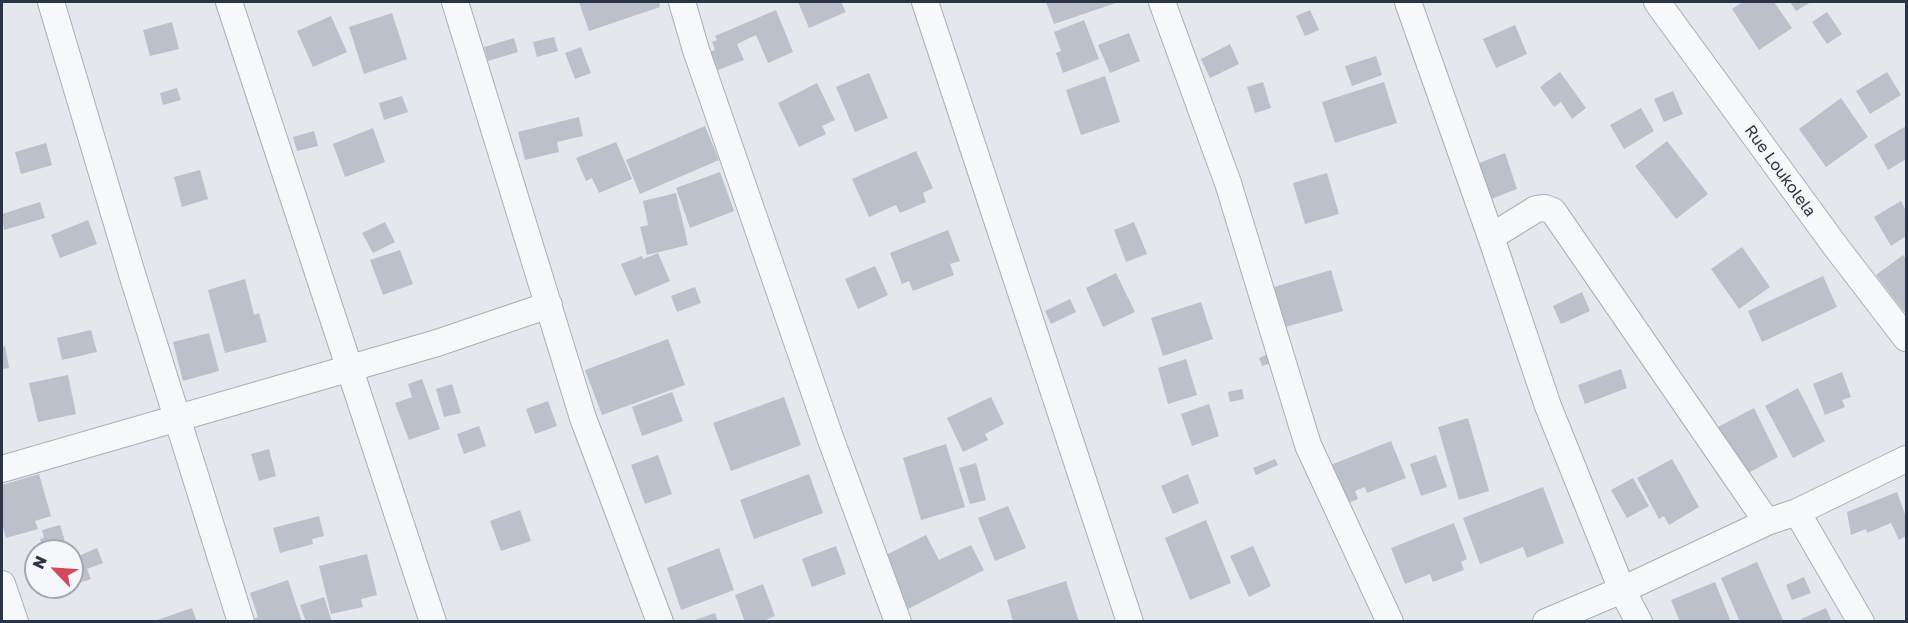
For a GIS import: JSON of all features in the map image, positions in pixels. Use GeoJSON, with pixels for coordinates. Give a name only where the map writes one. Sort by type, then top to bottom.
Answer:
{"type":"FeatureCollection","features":[{"type":"Feature","properties":{"kind":"street"},"geometry":{"type":"LineString","coordinates":[[51,2],[177,419],[241,621]]}},
{"type":"Feature","properties":{"kind":"street"},"geometry":{"type":"LineString","coordinates":[[230,2],[433,621]]}},
{"type":"Feature","properties":{"kind":"street"},"geometry":{"type":"LineString","coordinates":[[455,2],[583,418],[660,621]]}},
{"type":"Feature","properties":{"kind":"street"},"geometry":{"type":"LineString","coordinates":[[682,2],[696,50],[831,440],[898,621]]}},
{"type":"Feature","properties":{"kind":"street"},"geometry":{"type":"LineString","coordinates":[[925,2],[1130,621]]}},
{"type":"Feature","properties":{"kind":"street"},"geometry":{"type":"LineString","coordinates":[[1162,2],[1228,183],[1308,445],[1390,621]]}},
{"type":"Feature","properties":{"kind":"street"},"geometry":{"type":"LineString","coordinates":[[1408,2],[1548,406],[1622,590],[1639,621]]}},
{"type":"Feature","properties":{"kind":"street","name":"Rue Loukolela"},"geometry":{"type":"LineString","coordinates":[[1657,2],[1836,247],[1906,338]]}},
{"type":"Feature","properties":{"kind":"street"},"geometry":{"type":"LineString","coordinates":[[1491,237],[1536,209],[1545,208],[1553,211],[1767,522]]}},
{"type":"Feature","properties":{"kind":"street"},"geometry":{"type":"LineString","coordinates":[[2,469],[437,343],[549,305]]}},
{"type":"Feature","properties":{"kind":"street"},"geometry":{"type":"LineString","coordinates":[[1546,621],[1622,590],[1767,522],[1797,512],[1906,459]]}},
{"type":"Feature","properties":{"kind":"street"},"geometry":{"type":"LineString","coordinates":[[1797,512],[1861,621]]}},
{"type":"Feature","properties":{"kind":"street"},"geometry":{"type":"LineString","coordinates":[[2,584],[15,621]]}},
{"type":"Feature","properties":{"kind":"building"},"geometry":{"type":"Polygon","coordinates":[[[579,2],[659,2],[660,7],[589,31],[579,2]]]}},
{"type":"Feature","properties":{"kind":"building"},"geometry":{"type":"Polygon","coordinates":[[[798,2],[841,2],[846,12],[809,28],[798,2]]]}},
{"type":"Feature","properties":{"kind":"building"},"geometry":{"type":"Polygon","coordinates":[[[1046,2],[1119,2],[1054,24],[1046,2]]]}},
{"type":"Feature","properties":{"kind":"building"},"geometry":{"type":"Polygon","coordinates":[[[1743,2],[1774,2],[1792,28],[1759,50],[1732,9],[1743,2]]]}},
{"type":"Feature","properties":{"kind":"building"},"geometry":{"type":"Polygon","coordinates":[[[1790,2],[1811,2],[1796,11],[1790,2]]]}},
{"type":"Feature","properties":{"kind":"building"},"geometry":{"type":"Polygon","coordinates":[[[776,10],[793,52],[768,63],[756,35],[737,44],[744,60],[718,70],[710,52],[715,50],[712,42],[717,40],[715,36],[776,10]]]}},
{"type":"Feature","properties":{"kind":"building"},"geometry":{"type":"Polygon","coordinates":[[[1310,10],[1319,30],[1305,36],[1296,16],[1310,10]]]}},
{"type":"Feature","properties":{"kind":"building"},"geometry":{"type":"Polygon","coordinates":[[[1827,12],[1842,34],[1827,44],[1812,22],[1827,12]]]}},
{"type":"Feature","properties":{"kind":"building"},"geometry":{"type":"Polygon","coordinates":[[[392,13],[407,59],[364,74],[349,27],[392,13]]]}},
{"type":"Feature","properties":{"kind":"building"},"geometry":{"type":"Polygon","coordinates":[[[331,16],[347,52],[313,67],[297,31],[331,16]]]}},
{"type":"Feature","properties":{"kind":"building"},"geometry":{"type":"Polygon","coordinates":[[[1084,20],[1099,59],[1063,73],[1056,53],[1061,51],[1054,32],[1084,20]]]}},
{"type":"Feature","properties":{"kind":"building"},"geometry":{"type":"Polygon","coordinates":[[[172,22],[179,49],[150,56],[143,30],[172,22]]]}},
{"type":"Feature","properties":{"kind":"building"},"geometry":{"type":"Polygon","coordinates":[[[1515,25],[1527,54],[1496,68],[1483,39],[1515,25]]]}},
{"type":"Feature","properties":{"kind":"building"},"geometry":{"type":"Polygon","coordinates":[[[1129,33],[1140,61],[1110,73],[1098,45],[1129,33]]]}},
{"type":"Feature","properties":{"kind":"building"},"geometry":{"type":"Polygon","coordinates":[[[554,37],[558,51],[537,57],[533,42],[554,37]]]}},
{"type":"Feature","properties":{"kind":"building"},"geometry":{"type":"Polygon","coordinates":[[[514,38],[518,52],[488,61],[484,47],[514,38]]]}},
{"type":"Feature","properties":{"kind":"building"},"geometry":{"type":"Polygon","coordinates":[[[1230,44],[1239,64],[1210,78],[1201,59],[1230,44]]]}},
{"type":"Feature","properties":{"kind":"building"},"geometry":{"type":"Polygon","coordinates":[[[581,47],[591,73],[575,79],[565,53],[581,47]]]}},
{"type":"Feature","properties":{"kind":"building"},"geometry":{"type":"Polygon","coordinates":[[[1376,56],[1382,75],[1352,86],[1345,66],[1376,56]]]}},
{"type":"Feature","properties":{"kind":"building"},"geometry":{"type":"Polygon","coordinates":[[[1560,72],[1586,108],[1572,119],[1561,102],[1554,107],[1540,87],[1560,72]]]}},
{"type":"Feature","properties":{"kind":"building"},"geometry":{"type":"Polygon","coordinates":[[[1887,72],[1901,95],[1870,114],[1856,91],[1887,72]]]}},
{"type":"Feature","properties":{"kind":"building"},"geometry":{"type":"Polygon","coordinates":[[[869,73],[888,118],[855,132],[836,87],[869,73]]]}},
{"type":"Feature","properties":{"kind":"building"},"geometry":{"type":"Polygon","coordinates":[[[1105,76],[1120,122],[1081,135],[1066,90],[1105,76]]]}},
{"type":"Feature","properties":{"kind":"building"},"geometry":{"type":"Polygon","coordinates":[[[1263,82],[1271,108],[1255,113],[1247,87],[1263,82]]]}},
{"type":"Feature","properties":{"kind":"building"},"geometry":{"type":"Polygon","coordinates":[[[1384,82],[1397,123],[1335,143],[1322,102],[1384,82]]]}},
{"type":"Feature","properties":{"kind":"building"},"geometry":{"type":"Polygon","coordinates":[[[817,83],[835,120],[822,126],[826,134],[799,147],[778,103],[817,83]]]}},
{"type":"Feature","properties":{"kind":"building"},"geometry":{"type":"Polygon","coordinates":[[[177,88],[181,100],[163,105],[160,93],[177,88]]]}},
{"type":"Feature","properties":{"kind":"building"},"geometry":{"type":"Polygon","coordinates":[[[1673,91],[1683,114],[1664,122],[1654,99],[1673,91]]]}},
{"type":"Feature","properties":{"kind":"building"},"geometry":{"type":"Polygon","coordinates":[[[402,96],[408,112],[384,120],[379,103],[402,96]]]}},
{"type":"Feature","properties":{"kind":"building"},"geometry":{"type":"Polygon","coordinates":[[[1841,98],[1868,137],[1826,167],[1799,129],[1841,98]]]}},
{"type":"Feature","properties":{"kind":"building"},"geometry":{"type":"Polygon","coordinates":[[[1641,108],[1654,131],[1624,149],[1610,125],[1641,108]]]}},
{"type":"Feature","properties":{"kind":"building"},"geometry":{"type":"Polygon","coordinates":[[[579,117],[583,136],[557,142],[559,152],[525,160],[518,132],[579,117]]]}},
{"type":"Feature","properties":{"kind":"building"},"geometry":{"type":"Polygon","coordinates":[[[705,126],[719,160],[640,194],[626,160],[705,126]]]}},
{"type":"Feature","properties":{"kind":"building"},"geometry":{"type":"Polygon","coordinates":[[[1906,126],[1906,159],[1888,170],[1874,145],[1906,126]]]}},
{"type":"Feature","properties":{"kind":"building"},"geometry":{"type":"Polygon","coordinates":[[[373,128],[385,162],[345,177],[333,144],[373,128]]]}},
{"type":"Feature","properties":{"kind":"building"},"geometry":{"type":"Polygon","coordinates":[[[314,131],[318,146],[297,151],[293,137],[314,131]]]}},
{"type":"Feature","properties":{"kind":"building"},"geometry":{"type":"Polygon","coordinates":[[[1667,141],[1708,194],[1676,219],[1635,166],[1667,141]]]}},
{"type":"Feature","properties":{"kind":"building"},"geometry":{"type":"Polygon","coordinates":[[[616,142],[632,179],[599,193],[592,178],[586,181],[576,158],[616,142]]]}},
{"type":"Feature","properties":{"kind":"building"},"geometry":{"type":"Polygon","coordinates":[[[46,143],[52,165],[21,174],[15,152],[46,143]]]}},
{"type":"Feature","properties":{"kind":"building"},"geometry":{"type":"Polygon","coordinates":[[[916,151],[933,188],[923,193],[926,202],[900,213],[896,205],[869,217],[852,179],[916,151]]]}},
{"type":"Feature","properties":{"kind":"building"},"geometry":{"type":"Polygon","coordinates":[[[1505,153],[1517,189],[1491,199],[1479,163],[1505,153]]]}},
{"type":"Feature","properties":{"kind":"building"},"geometry":{"type":"Polygon","coordinates":[[[200,170],[208,199],[182,207],[174,177],[200,170]]]}},
{"type":"Feature","properties":{"kind":"building"},"geometry":{"type":"Polygon","coordinates":[[[720,172],[734,211],[690,228],[676,188],[720,172]]]}},
{"type":"Feature","properties":{"kind":"building"},"geometry":{"type":"Polygon","coordinates":[[[1327,173],[1339,214],[1305,224],[1293,183],[1327,173]]]}},
{"type":"Feature","properties":{"kind":"building"},"geometry":{"type":"Polygon","coordinates":[[[676,193],[688,245],[647,255],[640,227],[648,225],[643,201],[676,193]]]}},
{"type":"Feature","properties":{"kind":"building"},"geometry":{"type":"Polygon","coordinates":[[[1901,201],[1906,211],[1906,236],[1891,246],[1874,217],[1901,201]]]}},
{"type":"Feature","properties":{"kind":"building"},"geometry":{"type":"Polygon","coordinates":[[[40,202],[45,218],[4,230],[2,214],[40,202]]]}},
{"type":"Feature","properties":{"kind":"building"},"geometry":{"type":"Polygon","coordinates":[[[88,220],[97,244],[60,258],[51,235],[88,220]]]}},
{"type":"Feature","properties":{"kind":"building"},"geometry":{"type":"Polygon","coordinates":[[[385,222],[395,242],[373,253],[362,233],[385,222]]]}},
{"type":"Feature","properties":{"kind":"building"},"geometry":{"type":"Polygon","coordinates":[[[1134,222],[1147,254],[1126,262],[1114,230],[1134,222]]]}},
{"type":"Feature","properties":{"kind":"building"},"geometry":{"type":"Polygon","coordinates":[[[948,230],[960,261],[950,264],[954,275],[913,291],[909,281],[902,284],[890,253],[948,230]]]}},
{"type":"Feature","properties":{"kind":"building"},"geometry":{"type":"Polygon","coordinates":[[[1742,247],[1770,287],[1739,309],[1711,269],[1742,247]]]}},
{"type":"Feature","properties":{"kind":"building"},"geometry":{"type":"Polygon","coordinates":[[[400,250],[413,284],[383,295],[370,260],[400,250]]]}},
{"type":"Feature","properties":{"kind":"building"},"geometry":{"type":"Polygon","coordinates":[[[658,253],[670,281],[635,296],[621,264],[658,253]]]}},
{"type":"Feature","properties":{"kind":"building"},"geometry":{"type":"Polygon","coordinates":[[[1903,255],[1906,259],[1906,311],[1904,312],[1876,275],[1903,255]]]}},
{"type":"Feature","properties":{"kind":"building"},"geometry":{"type":"Polygon","coordinates":[[[875,266],[888,295],[858,309],[845,279],[875,266]]]}},
{"type":"Feature","properties":{"kind":"building"},"geometry":{"type":"Polygon","coordinates":[[[1331,270],[1343,311],[1285,327],[1274,287],[1331,270]]]}},
{"type":"Feature","properties":{"kind":"building"},"geometry":{"type":"Polygon","coordinates":[[[1116,273],[1135,312],[1103,327],[1086,288],[1116,273]]]}},
{"type":"Feature","properties":{"kind":"building"},"geometry":{"type":"Polygon","coordinates":[[[1823,276],[1837,307],[1762,342],[1748,311],[1823,276]]]}},
{"type":"Feature","properties":{"kind":"building"},"geometry":{"type":"Polygon","coordinates":[[[245,279],[254,315],[259,313],[267,342],[225,353],[208,290],[245,279]]]}},
{"type":"Feature","properties":{"kind":"building"},"geometry":{"type":"Polygon","coordinates":[[[695,287],[701,303],[677,312],[671,296],[695,287]]]}},
{"type":"Feature","properties":{"kind":"building"},"geometry":{"type":"Polygon","coordinates":[[[1582,292],[1590,311],[1561,324],[1553,306],[1582,292]]]}},
{"type":"Feature","properties":{"kind":"building"},"geometry":{"type":"Polygon","coordinates":[[[1070,299],[1076,312],[1051,324],[1045,311],[1070,299]]]}},
{"type":"Feature","properties":{"kind":"building"},"geometry":{"type":"Polygon","coordinates":[[[1201,302],[1213,339],[1163,356],[1151,318],[1201,302]]]}},
{"type":"Feature","properties":{"kind":"building"},"geometry":{"type":"Polygon","coordinates":[[[91,330],[97,352],[62,360],[57,338],[91,330]]]}},
{"type":"Feature","properties":{"kind":"building"},"geometry":{"type":"Polygon","coordinates":[[[209,333],[219,371],[183,381],[173,342],[209,333]]]}},
{"type":"Feature","properties":{"kind":"building"},"geometry":{"type":"Polygon","coordinates":[[[668,339],[685,385],[602,415],[585,370],[668,339]]]}},
{"type":"Feature","properties":{"kind":"building"},"geometry":{"type":"Polygon","coordinates":[[[5,346],[9,368],[2,369],[2,347],[5,346]]]}},
{"type":"Feature","properties":{"kind":"building"},"geometry":{"type":"Polygon","coordinates":[[[1268,354],[1271,363],[1262,366],[1259,358],[1268,354]]]}},
{"type":"Feature","properties":{"kind":"building"},"geometry":{"type":"Polygon","coordinates":[[[1186,359],[1197,395],[1168,404],[1158,368],[1186,359]]]}},
{"type":"Feature","properties":{"kind":"building"},"geometry":{"type":"Polygon","coordinates":[[[1621,369],[1627,388],[1585,404],[1578,385],[1621,369]]]}},
{"type":"Feature","properties":{"kind":"building"},"geometry":{"type":"Polygon","coordinates":[[[1842,372],[1851,397],[1842,400],[1845,407],[1825,415],[1813,384],[1842,372]]]}},
{"type":"Feature","properties":{"kind":"building"},"geometry":{"type":"Polygon","coordinates":[[[68,375],[76,414],[38,422],[29,383],[68,375]]]}},
{"type":"Feature","properties":{"kind":"building"},"geometry":{"type":"Polygon","coordinates":[[[422,379],[440,429],[409,440],[395,403],[412,397],[408,384],[422,379]]]}},
{"type":"Feature","properties":{"kind":"building"},"geometry":{"type":"Polygon","coordinates":[[[452,384],[461,413],[444,417],[436,389],[452,384]]]}},
{"type":"Feature","properties":{"kind":"building"},"geometry":{"type":"Polygon","coordinates":[[[1798,388],[1825,441],[1793,458],[1765,406],[1798,388]]]}},
{"type":"Feature","properties":{"kind":"building"},"geometry":{"type":"Polygon","coordinates":[[[1242,389],[1244,399],[1230,402],[1228,392],[1242,389]]]}},
{"type":"Feature","properties":{"kind":"building"},"geometry":{"type":"Polygon","coordinates":[[[672,392],[683,421],[642,436],[632,407],[672,392]]]}},
{"type":"Feature","properties":{"kind":"building"},"geometry":{"type":"Polygon","coordinates":[[[784,397],[801,445],[731,471],[713,423],[784,397]]]}},
{"type":"Feature","properties":{"kind":"building"},"geometry":{"type":"Polygon","coordinates":[[[991,397],[1004,424],[985,434],[988,440],[963,452],[947,418],[991,397]]]}},
{"type":"Feature","properties":{"kind":"building"},"geometry":{"type":"Polygon","coordinates":[[[548,401],[557,426],[535,434],[526,409],[548,401]]]}},
{"type":"Feature","properties":{"kind":"building"},"geometry":{"type":"Polygon","coordinates":[[[1209,404],[1219,436],[1192,446],[1181,414],[1209,404]]]}},
{"type":"Feature","properties":{"kind":"building"},"geometry":{"type":"Polygon","coordinates":[[[1754,408],[1778,457],[1741,477],[1716,428],[1754,408]]]}},
{"type":"Feature","properties":{"kind":"building"},"geometry":{"type":"Polygon","coordinates":[[[1468,418],[1489,491],[1459,500],[1438,427],[1468,418]]]}},
{"type":"Feature","properties":{"kind":"building"},"geometry":{"type":"Polygon","coordinates":[[[479,426],[486,446],[464,454],[457,434],[479,426]]]}},
{"type":"Feature","properties":{"kind":"building"},"geometry":{"type":"Polygon","coordinates":[[[1391,441],[1406,478],[1367,493],[1365,487],[1355,491],[1358,499],[1343,505],[1328,466],[1391,441]]]}},
{"type":"Feature","properties":{"kind":"building"},"geometry":{"type":"Polygon","coordinates":[[[946,444],[965,507],[921,520],[903,458],[946,444]]]}},
{"type":"Feature","properties":{"kind":"building"},"geometry":{"type":"Polygon","coordinates":[[[269,449],[276,476],[259,481],[251,454],[269,449]]]}},
{"type":"Feature","properties":{"kind":"building"},"geometry":{"type":"Polygon","coordinates":[[[658,455],[672,494],[645,504],[631,465],[658,455]]]}},
{"type":"Feature","properties":{"kind":"building"},"geometry":{"type":"Polygon","coordinates":[[[1436,455],[1447,487],[1421,496],[1410,464],[1436,455]]]}},
{"type":"Feature","properties":{"kind":"building"},"geometry":{"type":"Polygon","coordinates":[[[1275,459],[1278,465],[1256,475],[1253,468],[1275,459]]]}},
{"type":"Feature","properties":{"kind":"building"},"geometry":{"type":"Polygon","coordinates":[[[1672,459],[1699,507],[1669,525],[1664,516],[1659,519],[1637,478],[1672,459]]]}},
{"type":"Feature","properties":{"kind":"building"},"geometry":{"type":"Polygon","coordinates":[[[976,463],[986,500],[970,504],[959,468],[976,463]]]}},
{"type":"Feature","properties":{"kind":"building"},"geometry":{"type":"Polygon","coordinates":[[[39,474],[51,516],[35,521],[38,529],[6,538],[2,523],[2,485],[39,474]]]}},
{"type":"Feature","properties":{"kind":"building"},"geometry":{"type":"Polygon","coordinates":[[[809,474],[823,513],[754,539],[740,500],[809,474]]]}},
{"type":"Feature","properties":{"kind":"building"},"geometry":{"type":"Polygon","coordinates":[[[1188,474],[1199,503],[1173,514],[1161,486],[1188,474]]]}},
{"type":"Feature","properties":{"kind":"building"},"geometry":{"type":"Polygon","coordinates":[[[1633,478],[1649,506],[1627,518],[1611,490],[1633,478]]]}},
{"type":"Feature","properties":{"kind":"building"},"geometry":{"type":"Polygon","coordinates":[[[1543,487],[1564,543],[1527,558],[1523,547],[1480,564],[1463,518],[1543,487]]]}},
{"type":"Feature","properties":{"kind":"building"},"geometry":{"type":"Polygon","coordinates":[[[1897,492],[1906,517],[1906,536],[1899,540],[1891,523],[1867,533],[1866,529],[1851,535],[1847,512],[1897,492]]]}},
{"type":"Feature","properties":{"kind":"building"},"geometry":{"type":"Polygon","coordinates":[[[1008,506],[1026,548],[995,561],[978,518],[1008,506]]]}},
{"type":"Feature","properties":{"kind":"building"},"geometry":{"type":"Polygon","coordinates":[[[520,510],[531,541],[501,551],[490,521],[520,510]]]}},
{"type":"Feature","properties":{"kind":"building"},"geometry":{"type":"Polygon","coordinates":[[[319,516],[324,536],[312,539],[313,544],[280,553],[273,528],[319,516]]]}},
{"type":"Feature","properties":{"kind":"building"},"geometry":{"type":"Polygon","coordinates":[[[1206,520],[1231,583],[1190,600],[1165,538],[1206,520]]]}},
{"type":"Feature","properties":{"kind":"building"},"geometry":{"type":"Polygon","coordinates":[[[1454,523],[1467,559],[1461,562],[1464,570],[1433,582],[1430,574],[1405,584],[1391,548],[1454,523]]]}},
{"type":"Feature","properties":{"kind":"building"},"geometry":{"type":"Polygon","coordinates":[[[60,525],[64,539],[40,539],[44,538],[42,530],[60,525]]]}},
{"type":"Feature","properties":{"kind":"building"},"geometry":{"type":"Polygon","coordinates":[[[926,535],[939,560],[971,545],[984,570],[908,609],[882,557],[926,535]]]}},
{"type":"Feature","properties":{"kind":"building"},"geometry":{"type":"Polygon","coordinates":[[[836,546],[846,574],[812,587],[802,559],[836,546]]]}},
{"type":"Feature","properties":{"kind":"building"},"geometry":{"type":"Polygon","coordinates":[[[1253,546],[1271,586],[1249,597],[1230,556],[1253,546]]]}},
{"type":"Feature","properties":{"kind":"building"},"geometry":{"type":"Polygon","coordinates":[[[97,548],[103,563],[87,569],[91,579],[84,581],[84,554],[97,548]]]}},
{"type":"Feature","properties":{"kind":"building"},"geometry":{"type":"Polygon","coordinates":[[[719,548],[734,590],[681,610],[667,568],[719,548]]]}},
{"type":"Feature","properties":{"kind":"building"},"geometry":{"type":"Polygon","coordinates":[[[367,554],[377,595],[361,599],[363,607],[331,614],[319,566],[367,554]]]}},
{"type":"Feature","properties":{"kind":"building"},"geometry":{"type":"Polygon","coordinates":[[[1757,562],[1784,622],[1740,622],[1721,578],[1757,562]]]}},
{"type":"Feature","properties":{"kind":"building"},"geometry":{"type":"Polygon","coordinates":[[[1804,577],[1811,593],[1792,600],[1786,585],[1804,577]]]}},
{"type":"Feature","properties":{"kind":"building"},"geometry":{"type":"Polygon","coordinates":[[[288,580],[302,622],[246,622],[258,617],[250,593],[288,580]]]}},
{"type":"Feature","properties":{"kind":"building"},"geometry":{"type":"Polygon","coordinates":[[[1066,581],[1079,622],[1013,622],[1007,600],[1066,581]]]}},
{"type":"Feature","properties":{"kind":"building"},"geometry":{"type":"Polygon","coordinates":[[[1715,582],[1731,622],[1680,622],[1671,600],[1715,582]]]}},
{"type":"Feature","properties":{"kind":"building"},"geometry":{"type":"Polygon","coordinates":[[[763,584],[775,616],[761,622],[745,622],[735,595],[763,584]]]}},
{"type":"Feature","properties":{"kind":"building"},"geometry":{"type":"Polygon","coordinates":[[[324,597],[332,622],[306,622],[300,605],[324,597]]]}},
{"type":"Feature","properties":{"kind":"building"},"geometry":{"type":"Polygon","coordinates":[[[192,608],[197,622],[154,622],[154,621],[192,608]]]}},
{"type":"Feature","properties":{"kind":"building"},"geometry":{"type":"Polygon","coordinates":[[[1826,608],[1832,622],[1802,622],[1801,619],[1826,608]]]}},
{"type":"Feature","properties":{"kind":"building"},"geometry":{"type":"Polygon","coordinates":[[[715,613],[718,622],[692,622],[692,621],[715,613]]]}}]}
